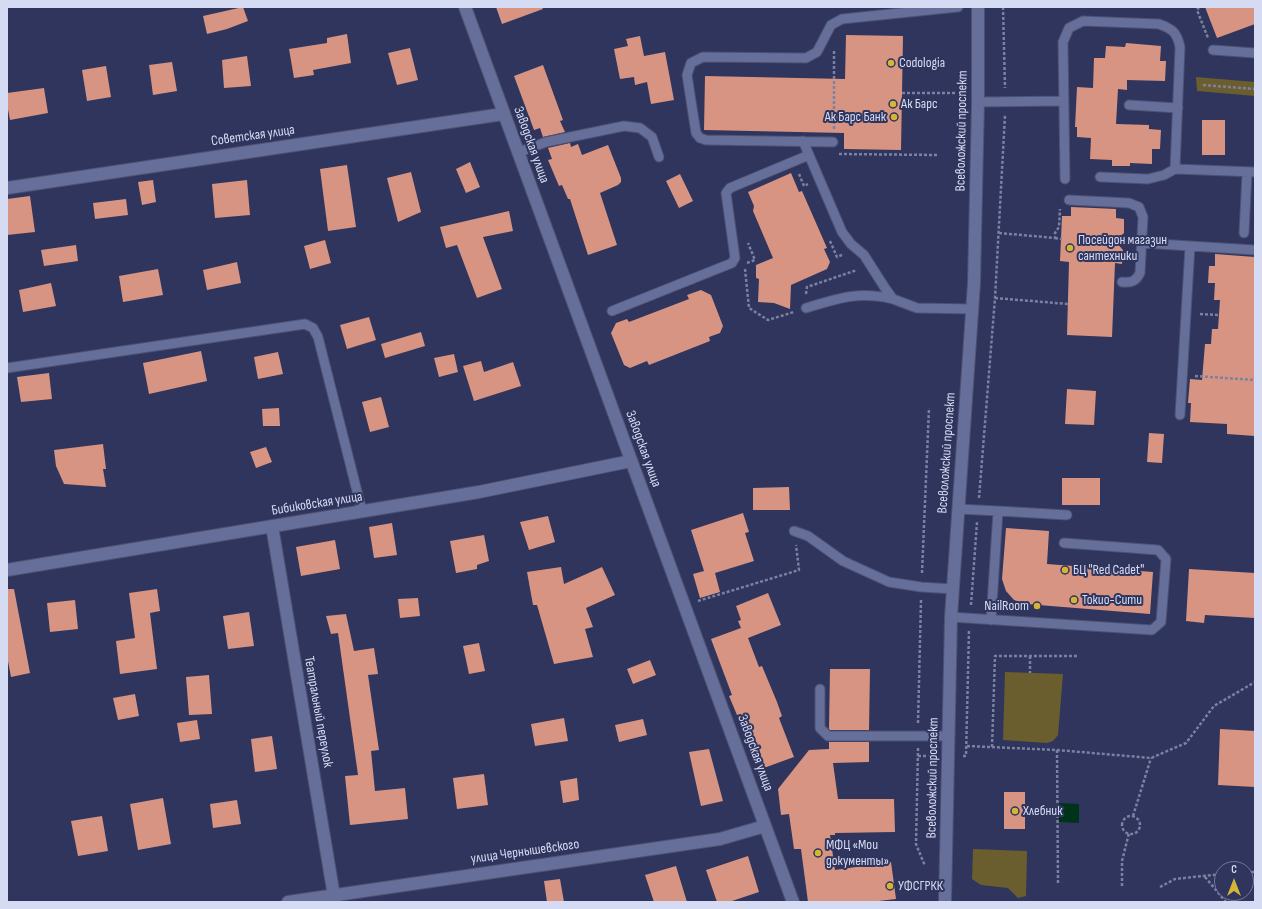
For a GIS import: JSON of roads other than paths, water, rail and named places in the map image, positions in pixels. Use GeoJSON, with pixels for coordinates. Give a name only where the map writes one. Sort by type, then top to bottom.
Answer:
{"type":"FeatureCollection","features":[{"type":"Feature","properties":{"kind":"street","name":"Заводская улица"},"geometry":{"type":"LineString","coordinates":[[464,7],[793,902]]}},
{"type":"Feature","properties":{"kind":"street","name":"Всеволожский проспект"},"geometry":{"type":"LineString","coordinates":[[945,902],[951,617],[973,309],[978,102],[978,7]]}},
{"type":"Feature","properties":{"kind":"street","name":"Советская улица"},"geometry":{"type":"LineString","coordinates":[[7,188],[503,114]]}},
{"type":"Feature","properties":{"kind":"street","name":"Бибиковская улица"},"geometry":{"type":"LineString","coordinates":[[7,570],[479,492],[631,461]]}},
{"type":"Feature","properties":{"kind":"street","name":"Театральный переулок"},"geometry":{"type":"LineString","coordinates":[[272,526],[335,898]]}},
{"type":"Feature","properties":{"kind":"street","name":"улица Чернышевского"},"geometry":{"type":"LineString","coordinates":[[288,902],[335,898],[720,838],[765,826]]}},
{"type":"Feature","properties":{"kind":"lane"},"geometry":{"type":"LineString","coordinates":[[834,142],[706,140],[700,138],[696,133],[688,75],[691,62],[704,57],[806,58],[817,52],[832,25],[842,19],[958,7]]}},
{"type":"Feature","properties":{"kind":"lane"},"geometry":{"type":"LineString","coordinates":[[1065,179],[1063,42],[1070,28],[1084,21],[1159,24],[1170,28],[1178,36],[1180,47],[1175,169]]}},
{"type":"Feature","properties":{"kind":"lane"},"geometry":{"type":"LineString","coordinates":[[1213,50],[1255,53]]}},
{"type":"Feature","properties":{"kind":"lane"},"geometry":{"type":"LineString","coordinates":[[978,102],[1064,101]]}},
{"type":"Feature","properties":{"kind":"lane"},"geometry":{"type":"LineString","coordinates":[[1129,105],[1178,108]]}},
{"type":"Feature","properties":{"kind":"lane"},"geometry":{"type":"LineString","coordinates":[[517,153],[546,142],[624,126],[640,128],[652,137],[659,157]]}},
{"type":"Feature","properties":{"kind":"lane"},"geometry":{"type":"LineString","coordinates":[[803,142],[842,232],[850,244],[864,255],[893,299]]}},
{"type":"Feature","properties":{"kind":"lane"},"geometry":{"type":"LineString","coordinates":[[612,311],[732,263],[735,258],[726,193],[730,188],[809,155]]}},
{"type":"Feature","properties":{"kind":"lane"},"geometry":{"type":"LineString","coordinates":[[1100,177],[1148,179],[1164,175],[1175,169],[1251,172],[1244,233]]}},
{"type":"Feature","properties":{"kind":"lane"},"geometry":{"type":"LineString","coordinates":[[1069,200],[1129,203],[1139,207],[1143,217],[1140,273],[1136,280],[1130,283],[1122,282]]}},
{"type":"Feature","properties":{"kind":"lane"},"geometry":{"type":"LineString","coordinates":[[1142,243],[1255,250]]}},
{"type":"Feature","properties":{"kind":"lane"},"geometry":{"type":"LineString","coordinates":[[1180,416],[1190,246]]}},
{"type":"Feature","properties":{"kind":"lane"},"geometry":{"type":"LineString","coordinates":[[806,308],[839,298],[876,295],[893,299],[917,308],[973,309]]}},
{"type":"Feature","properties":{"kind":"lane"},"geometry":{"type":"LineString","coordinates":[[7,368],[305,324],[313,328],[318,337],[362,512]]}},
{"type":"Feature","properties":{"kind":"lane"},"geometry":{"type":"LineString","coordinates":[[959,509],[1067,515]]}},
{"type":"Feature","properties":{"kind":"lane"},"geometry":{"type":"LineString","coordinates":[[991,620],[998,511]]}},
{"type":"Feature","properties":{"kind":"lane"},"geometry":{"type":"LineString","coordinates":[[794,531],[808,536],[843,560],[889,582],[921,587],[953,589]]}},
{"type":"Feature","properties":{"kind":"lane"},"geometry":{"type":"LineString","coordinates":[[951,617],[1152,630],[1161,622],[1166,559],[1158,550],[1064,543]]}},
{"type":"Feature","properties":{"kind":"lane"},"geometry":{"type":"LineString","coordinates":[[820,690],[820,728],[828,736],[949,736]]}},
{"type":"Feature","properties":{"kind":"place","name":"Codologia"},"geometry":{"type":"Point","coordinates":[891,63]}},
{"type":"Feature","properties":{"kind":"place","name":"Ак Барс"},"geometry":{"type":"Point","coordinates":[893,104]}},
{"type":"Feature","properties":{"kind":"place","name":"Ак Барс Банк"},"geometry":{"type":"Point","coordinates":[894,117]}},
{"type":"Feature","properties":{"kind":"place","name":"Посейдон магазин сантехники"},"geometry":{"type":"Point","coordinates":[1070,248]}},
{"type":"Feature","properties":{"kind":"place","name":"БЦ \"Red Cadet\""},"geometry":{"type":"Point","coordinates":[1065,570]}},
{"type":"Feature","properties":{"kind":"place","name":"Токио-Сити"},"geometry":{"type":"Point","coordinates":[1074,600]}},
{"type":"Feature","properties":{"kind":"place","name":"NailRoom"},"geometry":{"type":"Point","coordinates":[1037,606]}},
{"type":"Feature","properties":{"kind":"place","name":"Хлебник"},"geometry":{"type":"Point","coordinates":[1015,811]}},
{"type":"Feature","properties":{"kind":"place","name":"МФЦ «Мои документы»"},"geometry":{"type":"Point","coordinates":[818,853]}},
{"type":"Feature","properties":{"kind":"place","name":"УФСГРКК"},"geometry":{"type":"Point","coordinates":[890,886]}}]}
